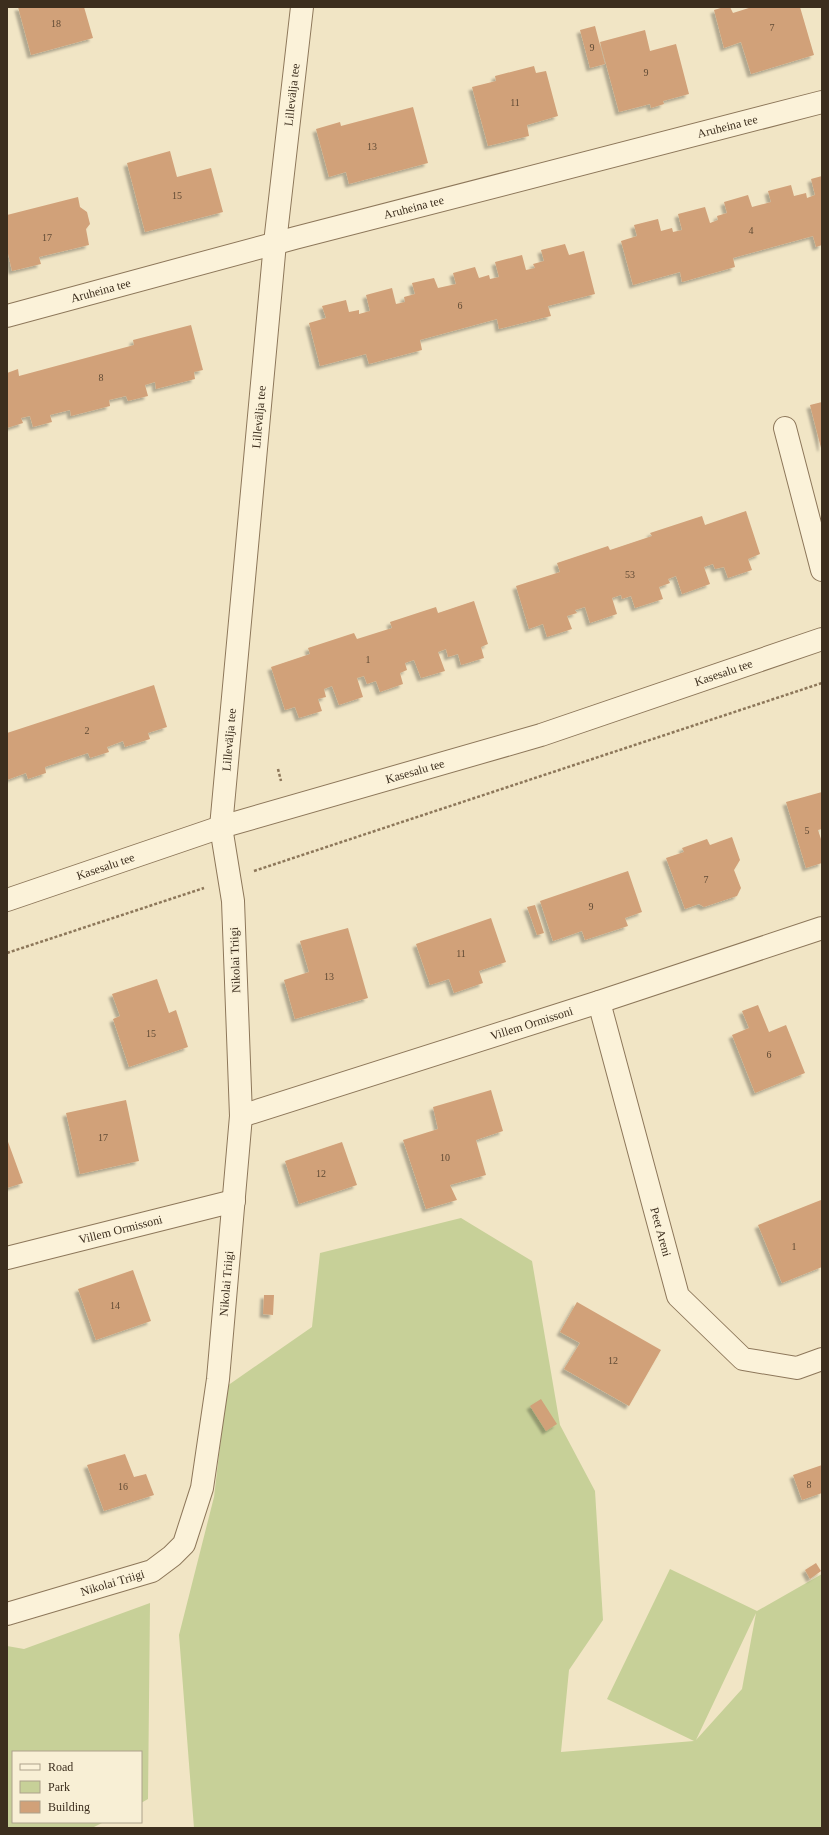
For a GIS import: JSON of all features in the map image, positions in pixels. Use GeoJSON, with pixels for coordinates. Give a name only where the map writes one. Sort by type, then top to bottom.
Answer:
{"type":"FeatureCollection","features":[{"type":"Feature","properties":{"kind":"street","name":"Lillevälja tee"},"geometry":{"type":"LineString","coordinates":[[221,827],[275,243],[302,7]]}},
{"type":"Feature","properties":{"kind":"street","name":"Aruheina tee"},"geometry":{"type":"LineString","coordinates":[[7,316],[275,243],[822,102]]}},
{"type":"Feature","properties":{"kind":"street"},"geometry":{"type":"LineString","coordinates":[[785,428],[822,570]]}},
{"type":"Feature","properties":{"kind":"street","name":"Kasesalu tee"},"geometry":{"type":"LineString","coordinates":[[7,900],[221,827],[541,735],[822,639]]}},
{"type":"Feature","properties":{"kind":"street","name":"Nikolai Triigi"},"geometry":{"type":"LineString","coordinates":[[7,1614],[152,1571],[172,1556],[184,1544],[202,1488],[218,1379],[241,1116],[233,909],[230,880],[221,827]]}},
{"type":"Feature","properties":{"kind":"street","name":"Villem Ormissoni"},"geometry":{"type":"LineString","coordinates":[[241,1116],[599,1002],[822,928]]}},
{"type":"Feature","properties":{"kind":"street","name":"Peet Areni"},"geometry":{"type":"LineString","coordinates":[[599,1002],[678,1296],[743,1359],[797,1368],[822,1359]]}},
{"type":"Feature","properties":{"kind":"street","name":"Villem Ormissoni"},"geometry":{"type":"LineString","coordinates":[[7,1258],[234,1201]]}},
{"type":"Feature","properties":{"kind":"path"},"geometry":{"type":"LineString","coordinates":[[7,954],[822,683]]}},
{"type":"Feature","properties":{"kind":"green space"},"geometry":{"type":"Polygon","coordinates":[[[461,1218],[532,1261],[560,1425],[595,1491],[603,1620],[569,1670],[561,1752],[694,1741],[607,1699],[670,1569],[757,1611],[822,1574],[822,1828],[194,1828],[179,1635],[214,1497],[227,1386],[312,1327],[320,1253],[461,1218]],[[756,1613],[696,1740],[742,1689],[756,1613]]]}},
{"type":"Feature","properties":{"kind":"green space"},"geometry":{"type":"Polygon","coordinates":[[[150,1603],[148,1799],[142,1802],[142,1751],[12,1751],[12,1823],[102,1823],[92,1828],[7,1828],[7,1646],[24,1649],[150,1603]]]}},
{"type":"Feature","properties":{"kind":"building"},"geometry":{"type":"Polygon","coordinates":[[[18,7],[84,7],[93,38],[31,55],[18,7]]]}},
{"type":"Feature","properties":{"kind":"building"},"geometry":{"type":"Polygon","coordinates":[[[730,7],[733,13],[752,7],[800,7],[814,55],[751,74],[741,42],[724,48],[714,10],[730,7]]]}},
{"type":"Feature","properties":{"kind":"building"},"geometry":{"type":"Polygon","coordinates":[[[595,26],[605,64],[590,68],[580,30],[595,26]]]}},
{"type":"Feature","properties":{"kind":"building"},"geometry":{"type":"Polygon","coordinates":[[[645,30],[650,51],[676,44],[689,94],[663,101],[664,104],[651,108],[650,104],[619,112],[600,42],[645,30]]]}},
{"type":"Feature","properties":{"kind":"building"},"geometry":{"type":"Polygon","coordinates":[[[534,66],[536,73],[546,71],[558,116],[527,125],[529,136],[488,146],[472,87],[496,81],[495,76],[534,66]]]}},
{"type":"Feature","properties":{"kind":"building"},"geometry":{"type":"Polygon","coordinates":[[[413,107],[428,163],[349,184],[346,172],[329,177],[316,129],[340,122],[341,126],[413,107]]]}},
{"type":"Feature","properties":{"kind":"building"},"geometry":{"type":"Polygon","coordinates":[[[170,151],[177,177],[211,168],[223,212],[145,232],[127,163],[170,151]]]}},
{"type":"Feature","properties":{"kind":"building"},"geometry":{"type":"Polygon","coordinates":[[[822,176],[822,245],[816,247],[813,236],[733,258],[735,267],[682,282],[680,272],[633,285],[621,241],[637,236],[634,225],[658,219],[661,231],[672,228],[673,232],[682,230],[678,214],[705,207],[710,223],[718,220],[717,216],[727,213],[724,202],[748,195],[752,207],[771,202],[768,191],[791,185],[794,196],[806,193],[807,198],[815,195],[811,179],[822,176]]]}},
{"type":"Feature","properties":{"kind":"building"},"geometry":{"type":"Polygon","coordinates":[[[78,197],[80,207],[87,212],[90,224],[86,229],[89,245],[39,257],[41,264],[12,271],[7,249],[7,215],[78,197]]]}},
{"type":"Feature","properties":{"kind":"building"},"geometry":{"type":"Polygon","coordinates":[[[565,244],[569,255],[584,251],[595,294],[548,306],[551,316],[499,329],[497,319],[420,340],[422,350],[369,364],[366,354],[320,366],[309,323],[326,318],[322,306],[346,300],[349,312],[359,310],[359,314],[370,311],[366,295],[392,288],[396,304],[405,302],[404,297],[415,294],[412,283],[434,278],[438,288],[456,284],[453,273],[475,267],[479,278],[489,275],[490,279],[499,277],[495,262],[522,255],[526,270],[535,268],[533,264],[544,261],[541,250],[565,244]]]}},
{"type":"Feature","properties":{"kind":"building"},"geometry":{"type":"Polygon","coordinates":[[[191,325],[203,370],[194,372],[195,379],[156,389],[155,382],[145,385],[148,396],[128,401],[126,396],[109,400],[110,406],[71,416],[70,410],[50,415],[52,422],[33,427],[30,416],[21,418],[23,423],[7,428],[7,373],[18,369],[19,376],[134,345],[133,340],[191,325]]]}},
{"type":"Feature","properties":{"kind":"building"},"geometry":{"type":"Polygon","coordinates":[[[822,402],[822,448],[821,448],[810,405],[822,402]]]}},
{"type":"Feature","properties":{"kind":"building"},"geometry":{"type":"Polygon","coordinates":[[[746,511],[760,554],[748,559],[752,570],[728,578],[724,567],[715,569],[713,564],[704,567],[710,584],[682,594],[676,576],[668,579],[670,583],[659,587],[663,599],[635,608],[631,596],[622,599],[621,595],[612,598],[617,614],[590,623],[585,607],[575,610],[577,613],[567,616],[572,629],[547,637],[543,624],[529,629],[516,586],[560,572],[557,563],[608,546],[610,550],[652,536],[650,533],[702,516],[705,525],[746,511]]]}},
{"type":"Feature","properties":{"kind":"building"},"geometry":{"type":"Polygon","coordinates":[[[474,601],[488,644],[481,647],[484,658],[461,665],[458,654],[448,657],[446,649],[438,652],[445,671],[421,678],[414,660],[405,663],[407,670],[400,673],[403,684],[380,692],[376,681],[367,684],[364,676],[357,678],[363,697],[339,705],[332,686],[324,689],[326,697],[318,699],[322,711],[299,718],[295,707],[285,710],[271,667],[310,654],[308,648],[354,633],[357,639],[392,628],[390,622],[436,607],[438,613],[474,601]]]}},
{"type":"Feature","properties":{"kind":"building"},"geometry":{"type":"Polygon","coordinates":[[[154,685],[167,727],[148,733],[150,739],[125,747],[123,741],[107,747],[109,752],[90,758],[88,753],[45,767],[46,773],[28,779],[26,773],[7,780],[7,733],[154,685]]]}},
{"type":"Feature","properties":{"kind":"building"},"geometry":{"type":"Polygon","coordinates":[[[822,792],[822,829],[818,830],[822,842],[822,863],[806,868],[786,802],[822,792]]]}},
{"type":"Feature","properties":{"kind":"building"},"geometry":{"type":"Polygon","coordinates":[[[732,837],[740,860],[734,870],[741,888],[737,896],[704,907],[699,904],[685,909],[666,858],[684,852],[682,848],[707,839],[710,845],[732,837]]]}},
{"type":"Feature","properties":{"kind":"building"},"geometry":{"type":"Polygon","coordinates":[[[628,871],[642,912],[625,918],[628,926],[585,940],[582,931],[553,941],[540,901],[628,871]]]}},
{"type":"Feature","properties":{"kind":"building"},"geometry":{"type":"Polygon","coordinates":[[[535,905],[544,933],[537,935],[527,907],[535,905]]]}},
{"type":"Feature","properties":{"kind":"building"},"geometry":{"type":"Polygon","coordinates":[[[491,918],[506,962],[479,971],[483,983],[454,993],[449,979],[430,985],[416,944],[491,918]]]}},
{"type":"Feature","properties":{"kind":"building"},"geometry":{"type":"Polygon","coordinates":[[[348,928],[368,998],[295,1019],[284,980],[309,972],[300,941],[348,928]]]}},
{"type":"Feature","properties":{"kind":"building"},"geometry":{"type":"Polygon","coordinates":[[[157,979],[169,1013],[176,1010],[188,1047],[129,1067],[113,1019],[120,1016],[112,994],[157,979]]]}},
{"type":"Feature","properties":{"kind":"building"},"geometry":{"type":"Polygon","coordinates":[[[758,1005],[769,1032],[786,1025],[805,1073],[755,1093],[732,1035],[749,1028],[742,1011],[758,1005]]]}},
{"type":"Feature","properties":{"kind":"building"},"geometry":{"type":"Polygon","coordinates":[[[491,1090],[503,1131],[476,1140],[486,1175],[450,1185],[457,1200],[426,1209],[403,1140],[438,1129],[433,1107],[491,1090]]]}},
{"type":"Feature","properties":{"kind":"building"},"geometry":{"type":"Polygon","coordinates":[[[126,1100],[139,1161],[80,1174],[66,1113],[126,1100]]]}},
{"type":"Feature","properties":{"kind":"building"},"geometry":{"type":"Polygon","coordinates":[[[7,1139],[23,1183],[7,1188],[7,1139]]]}},
{"type":"Feature","properties":{"kind":"building"},"geometry":{"type":"Polygon","coordinates":[[[342,1142],[357,1185],[299,1204],[285,1161],[342,1142]]]}},
{"type":"Feature","properties":{"kind":"building"},"geometry":{"type":"Polygon","coordinates":[[[821,1200],[822,1267],[782,1283],[758,1225],[821,1200]]]}},
{"type":"Feature","properties":{"kind":"building"},"geometry":{"type":"Polygon","coordinates":[[[133,1270],[151,1321],[96,1340],[78,1289],[133,1270]]]}},
{"type":"Feature","properties":{"kind":"building"},"geometry":{"type":"Polygon","coordinates":[[[264,1295],[274,1295],[273,1315],[263,1314],[264,1295]]]}},
{"type":"Feature","properties":{"kind":"building"},"geometry":{"type":"Polygon","coordinates":[[[577,1302],[661,1350],[629,1406],[564,1369],[580,1343],[560,1332],[577,1302]]]}},
{"type":"Feature","properties":{"kind":"building"},"geometry":{"type":"Polygon","coordinates":[[[541,1399],[557,1424],[546,1431],[530,1406],[541,1399]]]}},
{"type":"Feature","properties":{"kind":"building"},"geometry":{"type":"Polygon","coordinates":[[[125,1454],[134,1477],[146,1474],[154,1495],[104,1511],[87,1465],[125,1454]]]}},
{"type":"Feature","properties":{"kind":"building"},"geometry":{"type":"Polygon","coordinates":[[[822,1465],[822,1493],[802,1500],[793,1475],[822,1465]]]}},
{"type":"Feature","properties":{"kind":"building"},"geometry":{"type":"Polygon","coordinates":[[[816,1563],[821,1571],[810,1579],[805,1570],[816,1563]]]}}]}
